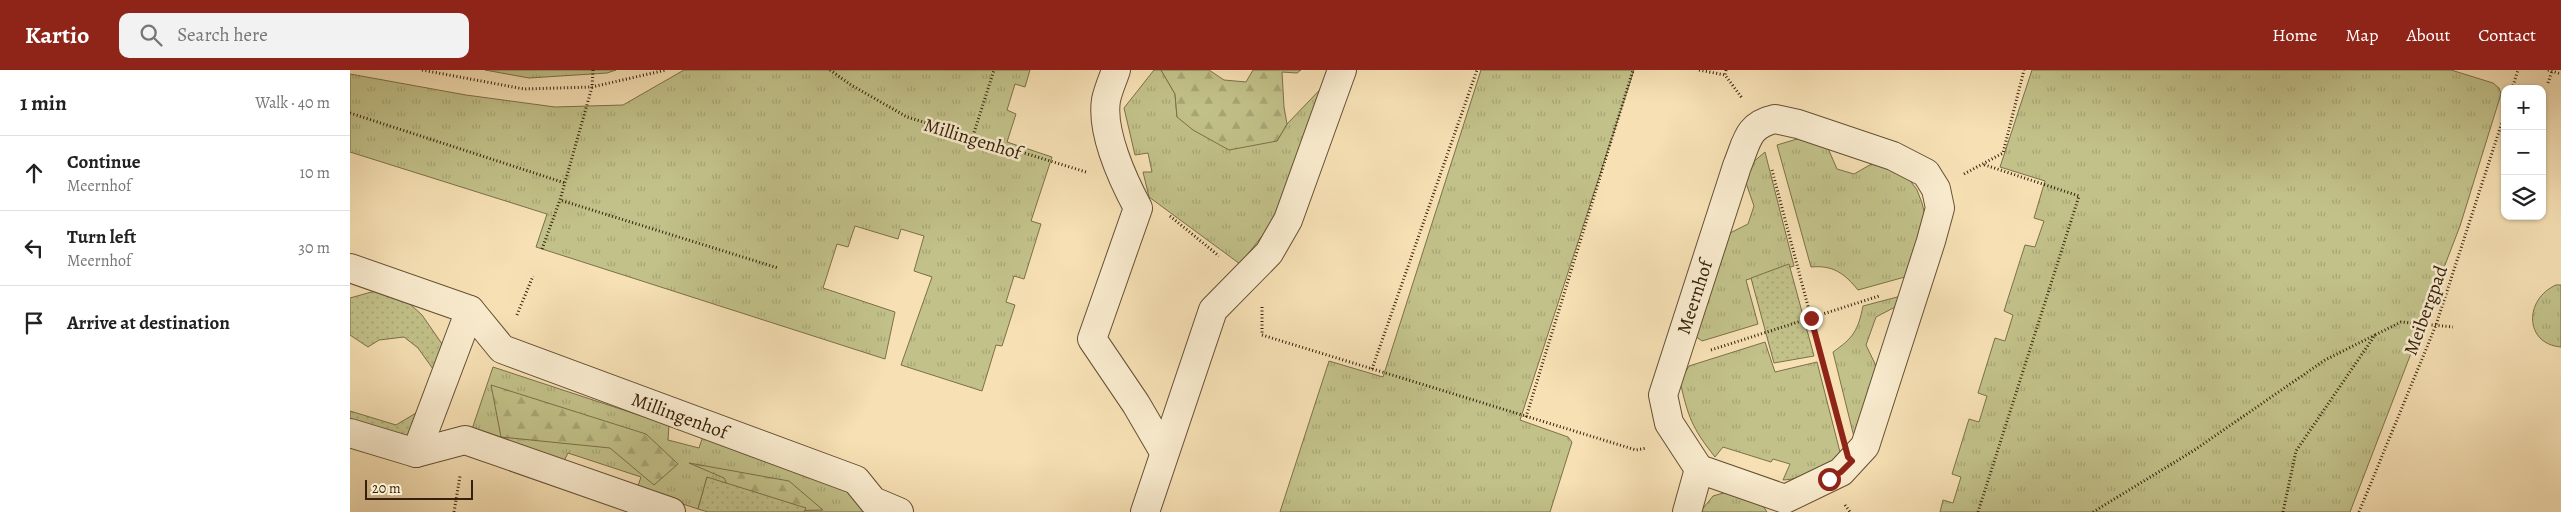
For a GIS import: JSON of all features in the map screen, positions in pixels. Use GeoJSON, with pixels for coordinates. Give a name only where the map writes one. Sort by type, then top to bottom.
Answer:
{"type":"FeatureCollection","features":[{"type":"Feature","properties":{"kind":"street"},"geometry":{"type":"LineString","coordinates":[[1116,70],[1106,100],[1106,124],[1126,185],[1138,208],[1092,339],[1136,404],[1164,452]]}},
{"type":"Feature","properties":{"kind":"street"},"geometry":{"type":"LineString","coordinates":[[1145,512],[1213,310],[1269,253],[1288,220],[1342,70]]}},
{"type":"Feature","properties":{"kind":"street"},"geometry":{"type":"LineString","coordinates":[[1687,512],[1699,470],[1783,505],[1841,472],[1865,446],[1918,284],[1940,208],[1936,189],[1926,173],[1893,156],[1798,124],[1774,118],[1760,122]]}},
{"type":"Feature","properties":{"kind":"street","name":"Meernhof"},"geometry":{"type":"LineString","coordinates":[[1699,470],[1677,440],[1669,423],[1663,396],[1737,166],[1750,132],[1760,122]]}},
{"type":"Feature","properties":{"kind":"street"},"geometry":{"type":"LineString","coordinates":[[350,268],[470,310],[416,453]]}},
{"type":"Feature","properties":{"kind":"street","name":"Millingenhof"},"geometry":{"type":"LineString","coordinates":[[470,310],[502,349],[856,480],[872,501],[897,512]]}},
{"type":"Feature","properties":{"kind":"street"},"geometry":{"type":"LineString","coordinates":[[350,433],[416,453],[466,440],[671,512]]}},
{"type":"Feature","properties":{"kind":"path"},"geometry":{"type":"LineString","coordinates":[[422,70],[524,89],[592,87],[666,70]]}},
{"type":"Feature","properties":{"kind":"path"},"geometry":{"type":"LineString","coordinates":[[542,249],[560,200],[592,87],[592,70]]}},
{"type":"Feature","properties":{"kind":"path","name":"Millingenhof"},"geometry":{"type":"LineString","coordinates":[[830,70],[851,85],[907,117],[972,139],[1126,185]]}},
{"type":"Feature","properties":{"kind":"path"},"geometry":{"type":"LineString","coordinates":[[972,139],[994,70]]}},
{"type":"Feature","properties":{"kind":"path"},"geometry":{"type":"LineString","coordinates":[[1372,368],[1477,70]]}},
{"type":"Feature","properties":{"kind":"path"},"geometry":{"type":"LineString","coordinates":[[1526,417],[1634,70]]}},
{"type":"Feature","properties":{"kind":"path"},"geometry":{"type":"LineString","coordinates":[[1699,70],[1725,75],[1760,122],[1848,457],[1852,461]]}},
{"type":"Feature","properties":{"kind":"path"},"geometry":{"type":"LineString","coordinates":[[1725,75],[1726,70]]}},
{"type":"Feature","properties":{"kind":"path"},"geometry":{"type":"LineString","coordinates":[[1936,189],[2003,153],[2024,70]]}},
{"type":"Feature","properties":{"kind":"path"},"geometry":{"type":"LineString","coordinates":[[2513,85],[2518,70]]}},
{"type":"Feature","properties":{"kind":"path"},"geometry":{"type":"LineString","coordinates":[[2548,83],[2550,70],[2561,74]]}},
{"type":"Feature","properties":{"kind":"path"},"geometry":{"type":"LineString","coordinates":[[350,113],[564,183]]}},
{"type":"Feature","properties":{"kind":"path","name":"Meibergpad"},"geometry":{"type":"LineString","coordinates":[[2359,512],[2436,326],[2501,125]]}},
{"type":"Feature","properties":{"kind":"path"},"geometry":{"type":"LineString","coordinates":[[1978,512],[2079,196],[1982,164]]}},
{"type":"Feature","properties":{"kind":"path"},"geometry":{"type":"LineString","coordinates":[[560,200],[778,268]]}},
{"type":"Feature","properties":{"kind":"path"},"geometry":{"type":"LineString","coordinates":[[1168,215],[1249,272],[1263,278],[1262,335],[1636,450],[1677,440]]}},
{"type":"Feature","properties":{"kind":"path"},"geometry":{"type":"LineString","coordinates":[[1673,362],[1918,284]]}},
{"type":"Feature","properties":{"kind":"path"},"geometry":{"type":"LineString","coordinates":[[2092,512],[2192,451],[2325,360],[2401,322],[2453,327]]}},
{"type":"Feature","properties":{"kind":"path"},"geometry":{"type":"LineString","coordinates":[[2283,512],[2296,451],[2375,335]]}},
{"type":"Feature","properties":{"kind":"green space"},"geometry":{"type":"Polygon","coordinates":[[[485,70],[616,70],[607,73],[529,78],[485,70]]]}},
{"type":"Feature","properties":{"kind":"green space"},"geometry":{"type":"Polygon","coordinates":[[[684,70],[1030,70],[1025,87],[1015,84],[1007,110],[1016,114],[1007,142],[1052,157],[1031,221],[1041,224],[1024,279],[1014,276],[1006,302],[1015,305],[1002,346],[996,345],[982,391],[901,365],[932,277],[914,271],[924,236],[901,229],[898,239],[855,226],[848,247],[837,244],[823,288],[895,312],[885,359],[536,247],[547,214],[350,152],[350,74],[466,95],[555,107],[623,105],[684,70]]]}},
{"type":"Feature","properties":{"kind":"green space"},"geometry":{"type":"Polygon","coordinates":[[[1154,70],[1161,70],[1175,94],[1177,117],[1277,141],[1287,124],[1332,77],[1281,212],[1240,264],[1149,197],[1143,172],[1152,172],[1148,153],[1135,155],[1124,108],[1154,70]]]}},
{"type":"Feature","properties":{"kind":"green space"},"geometry":{"type":"Polygon","coordinates":[[[1161,70],[1209,70],[1224,80],[1246,82],[1253,70],[1301,70],[1297,73],[1282,72],[1287,124],[1277,141],[1229,150],[1193,130],[1177,117],[1175,94],[1161,70]]]}},
{"type":"Feature","properties":{"kind":"green space"},"geometry":{"type":"Polygon","coordinates":[[[1481,70],[1634,70],[1520,420],[1568,437],[1572,442],[1550,512],[1280,512],[1329,361],[1383,377],[1481,70]]]}},
{"type":"Feature","properties":{"kind":"green space"},"geometry":{"type":"Polygon","coordinates":[[[2032,70],[2451,70],[2493,83],[2499,88],[2501,94],[2460,226],[2350,512],[1940,512],[1943,500],[1953,503],[1961,477],[1952,474],[1969,419],[1979,422],[1987,396],[1978,393],[1995,338],[2005,341],[2013,315],[2004,311],[2025,245],[2035,247],[2044,221],[2034,218],[2045,181],[2000,167],[2032,70]]]}},
{"type":"Feature","properties":{"kind":"green space"},"geometry":{"type":"Polygon","coordinates":[[[1797,139],[1827,146],[1837,169],[1854,174],[1875,162],[1909,179],[1917,190],[1927,223],[1912,275],[1858,290],[1838,271],[1826,267],[1811,267],[1777,145],[1797,139]]]}},
{"type":"Feature","properties":{"kind":"green space"},"geometry":{"type":"Polygon","coordinates":[[[1765,152],[1794,266],[1746,280],[1758,324],[1702,341],[1695,336],[1726,235],[1748,224],[1754,206],[1745,180],[1752,163],[1765,152]]]}},
{"type":"Feature","properties":{"kind":"green space"},"geometry":{"type":"Polygon","coordinates":[[[1789,264],[1814,356],[1774,363],[1751,278],[1789,264]]]}},
{"type":"Feature","properties":{"kind":"green space"},"geometry":{"type":"Polygon","coordinates":[[[2556,285],[2561,285],[2561,347],[2549,344],[2540,338],[2535,330],[2533,320],[2538,300],[2556,285]]]}},
{"type":"Feature","properties":{"kind":"green space"},"geometry":{"type":"Polygon","coordinates":[[[382,289],[410,304],[422,315],[449,354],[433,369],[418,348],[404,337],[379,340],[368,347],[350,335],[350,298],[382,289]]]}},
{"type":"Feature","properties":{"kind":"green space"},"geometry":{"type":"Polygon","coordinates":[[[1901,296],[1899,305],[1876,317],[1866,345],[1878,370],[1855,441],[1833,352],[1854,333],[1863,306],[1901,296]]]}},
{"type":"Feature","properties":{"kind":"green space"},"geometry":{"type":"Polygon","coordinates":[[[1765,342],[1775,372],[1817,362],[1841,456],[1831,466],[1823,470],[1798,478],[1783,480],[1790,464],[1773,459],[1771,462],[1723,447],[1715,457],[1692,422],[1680,381],[1689,366],[1765,342]]]}},
{"type":"Feature","properties":{"kind":"green space"},"geometry":{"type":"Polygon","coordinates":[[[493,367],[669,425],[668,440],[699,448],[704,433],[828,476],[864,498],[866,512],[729,512],[707,477],[698,509],[637,489],[641,477],[568,453],[562,465],[471,432],[493,367]]]}},
{"type":"Feature","properties":{"kind":"green space"},"geometry":{"type":"Polygon","coordinates":[[[491,385],[646,434],[678,464],[654,485],[610,448],[501,437],[491,385]]]}},
{"type":"Feature","properties":{"kind":"green space"},"geometry":{"type":"Polygon","coordinates":[[[350,411],[396,425],[416,413],[422,428],[415,440],[350,427],[350,411]]]}},
{"type":"Feature","properties":{"kind":"green space"},"geometry":{"type":"Polygon","coordinates":[[[689,463],[789,481],[823,510],[741,512],[724,478],[689,463]]]}},
{"type":"Feature","properties":{"kind":"green space"},"geometry":{"type":"Polygon","coordinates":[[[707,477],[806,508],[804,512],[708,512],[698,509],[707,477]]]}},
{"type":"Feature","properties":{"kind":"green space"},"geometry":{"type":"Polygon","coordinates":[[[1727,492],[1758,498],[1767,512],[1700,512],[1713,496],[1727,492]]]}},
{"type":"Feature","properties":{"kind":"route"},"geometry":{"type":"LineString","coordinates":[[1811,318],[1848,457],[1852,461],[1841,472],[1829,479]]}}]}
